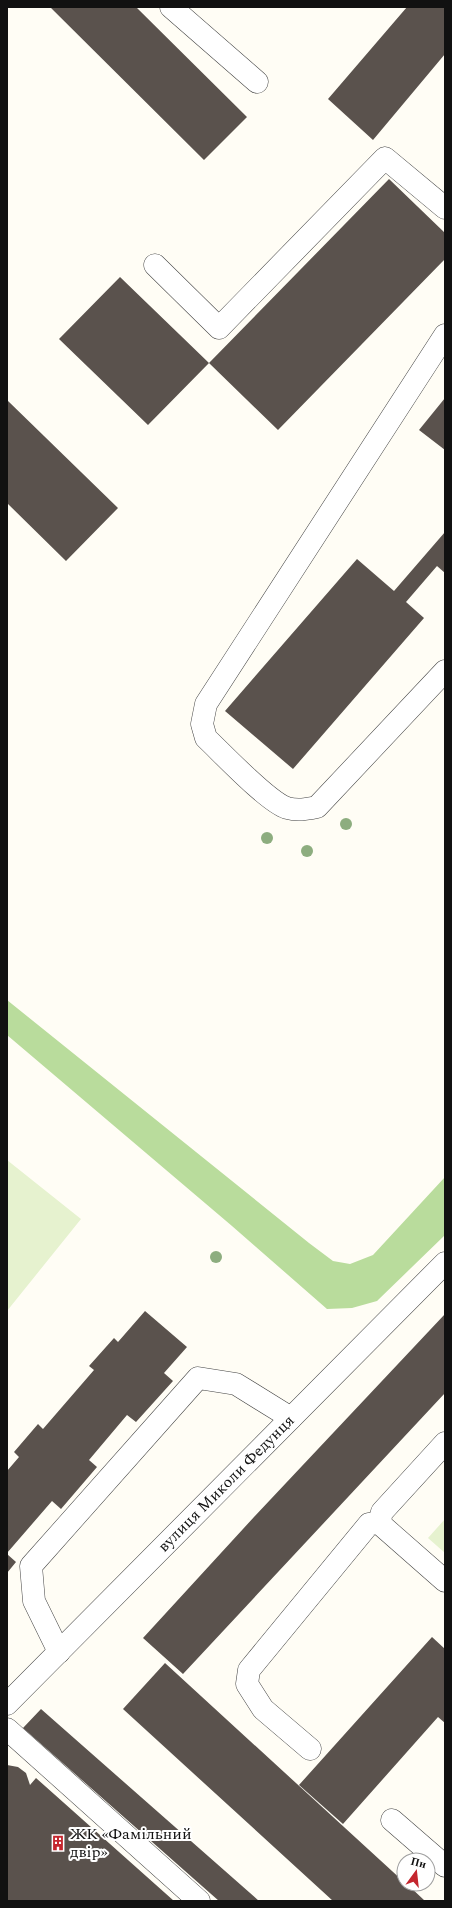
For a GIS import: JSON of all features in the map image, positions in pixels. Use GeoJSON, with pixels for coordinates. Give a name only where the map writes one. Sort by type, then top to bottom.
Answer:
{"type":"FeatureCollection","features":[{"type":"Feature","properties":{"kind":"street"},"geometry":{"type":"LineString","coordinates":[[175,8],[257,82]]}},
{"type":"Feature","properties":{"kind":"street"},"geometry":{"type":"LineString","coordinates":[[155,265],[219,328],[385,158],[445,208]]}},
{"type":"Feature","properties":{"kind":"street"},"geometry":{"type":"LineString","coordinates":[[445,335],[206,704],[202,724],[206,738],[272,800],[286,808],[300,810],[318,807],[445,671]]}},
{"type":"Feature","properties":{"kind":"street","name":"вулиця Миколи Федунця"},"geometry":{"type":"LineString","coordinates":[[7,1704],[445,1263]]}},
{"type":"Feature","properties":{"kind":"street"},"geometry":{"type":"LineString","coordinates":[[59,1652],[34,1602],[31,1566],[198,1378],[236,1384],[291,1418]]}},
{"type":"Feature","properties":{"kind":"street"},"geometry":{"type":"LineString","coordinates":[[310,1749],[263,1709],[247,1684],[249,1670],[445,1443]]}},
{"type":"Feature","properties":{"kind":"street"},"geometry":{"type":"LineString","coordinates":[[377,1520],[445,1581]]}},
{"type":"Feature","properties":{"kind":"street"},"geometry":{"type":"LineString","coordinates":[[7,1729],[199,1901]]}},
{"type":"Feature","properties":{"kind":"street"},"geometry":{"type":"LineString","coordinates":[[392,1820],[445,1866]]}},
{"type":"Feature","properties":{"kind":"green space"},"geometry":{"type":"Polygon","coordinates":[[[7,1000],[333,1261],[350,1264],[373,1255],[445,1177],[445,1235],[377,1301],[352,1308],[327,1309],[232,1226],[7,1035],[7,1000]]]}},
{"type":"Feature","properties":{"kind":"green space"},"geometry":{"type":"Polygon","coordinates":[[[7,1160],[81,1219],[7,1311],[7,1160]]]}},
{"type":"Feature","properties":{"kind":"green space"},"geometry":{"type":"Polygon","coordinates":[[[445,1519],[445,1553],[428,1538],[445,1519]]]}},
{"type":"Feature","properties":{"kind":"building"},"geometry":{"type":"Polygon","coordinates":[[[50,7],[136,7],[247,117],[204,160],[50,7]]]}},
{"type":"Feature","properties":{"kind":"building"},"geometry":{"type":"Polygon","coordinates":[[[407,7],[445,7],[445,54],[373,140],[328,99],[407,7]]]}},
{"type":"Feature","properties":{"kind":"building"},"geometry":{"type":"Polygon","coordinates":[[[389,179],[445,233],[445,259],[278,430],[209,363],[389,179]]]}},
{"type":"Feature","properties":{"kind":"building"},"geometry":{"type":"Polygon","coordinates":[[[120,277],[209,363],[148,425],[59,339],[120,277]]]}},
{"type":"Feature","properties":{"kind":"building"},"geometry":{"type":"Polygon","coordinates":[[[445,398],[445,450],[419,430],[445,398]]]}},
{"type":"Feature","properties":{"kind":"building"},"geometry":{"type":"Polygon","coordinates":[[[7,400],[118,508],[66,561],[7,503],[7,400]]]}},
{"type":"Feature","properties":{"kind":"building"},"geometry":{"type":"Polygon","coordinates":[[[445,532],[445,573],[437,566],[406,602],[424,618],[293,769],[225,711],[357,559],[394,591],[445,532]]]}},
{"type":"Feature","properties":{"kind":"building"},"geometry":{"type":"Polygon","coordinates":[[[145,1311],[187,1347],[164,1373],[173,1381],[136,1422],[127,1415],[89,1460],[97,1467],[61,1509],[52,1501],[7,1553],[7,1471],[19,1457],[14,1452],[38,1424],[43,1429],[94,1370],[89,1366],[114,1338],[118,1342],[145,1311]]]}},
{"type":"Feature","properties":{"kind":"building"},"geometry":{"type":"Polygon","coordinates":[[[445,1314],[445,1393],[183,1674],[143,1638],[254,1517],[445,1314]]]}},
{"type":"Feature","properties":{"kind":"building"},"geometry":{"type":"Polygon","coordinates":[[[7,1554],[16,1562],[7,1573],[7,1554]]]}},
{"type":"Feature","properties":{"kind":"building"},"geometry":{"type":"Polygon","coordinates":[[[432,1637],[445,1649],[445,1723],[438,1717],[343,1824],[299,1785],[432,1637]]]}},
{"type":"Feature","properties":{"kind":"building"},"geometry":{"type":"Polygon","coordinates":[[[165,1663],[396,1875],[396,1892],[415,1892],[425,1901],[333,1901],[123,1709],[165,1663]]]}},
{"type":"Feature","properties":{"kind":"building"},"geometry":{"type":"Polygon","coordinates":[[[41,1709],[259,1901],[219,1901],[23,1728],[41,1709]]]}},
{"type":"Feature","properties":{"kind":"building","name":"ЖК «Фамільний двір»"},"geometry":{"type":"Polygon","coordinates":[[[7,1765],[18,1767],[26,1773],[30,1785],[36,1778],[174,1901],[7,1901],[7,1765]]]}},
{"type":"Feature","properties":{"kind":"place","name":"ЖК «Фамільний двір»"},"geometry":{"type":"Point","coordinates":[58,1843]}}]}
